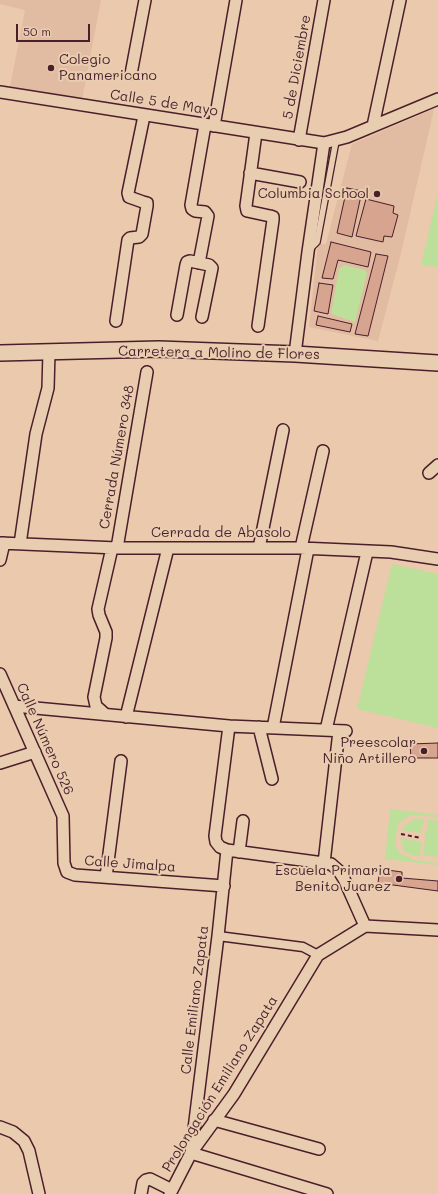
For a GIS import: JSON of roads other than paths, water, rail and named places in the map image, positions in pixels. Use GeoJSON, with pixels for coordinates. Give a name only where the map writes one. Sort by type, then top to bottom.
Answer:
{"type":"FeatureCollection","features":[{"type":"Feature","properties":{"kind":"main road","name":"Carretera a Molino de Flores"},"geometry":{"type":"LineString","coordinates":[[0,353],[159,349],[295,354],[438,363]]}},
{"type":"Feature","properties":{"kind":"street"},"geometry":{"type":"LineString","coordinates":[[131,74],[145,0]]}},
{"type":"Feature","properties":{"kind":"street"},"geometry":{"type":"LineString","coordinates":[[199,263],[208,216],[205,212],[195,211],[192,209],[191,205],[210,126],[236,0]]}},
{"type":"Feature","properties":{"kind":"street","name":"5 de Diciembre"},"geometry":{"type":"LineString","coordinates":[[299,140],[324,0]]}},
{"type":"Feature","properties":{"kind":"street"},"geometry":{"type":"LineString","coordinates":[[373,126],[400,0]]}},
{"type":"Feature","properties":{"kind":"street","name":"Calle 5 de Mayo"},"geometry":{"type":"LineString","coordinates":[[0,92],[144,116],[324,143],[336,141],[438,99]]}},
{"type":"Feature","properties":{"kind":"street"},"geometry":{"type":"LineString","coordinates":[[116,322],[128,240],[130,238],[139,237],[142,234],[147,206],[144,202],[129,197],[128,193],[144,116]]}},
{"type":"Feature","properties":{"kind":"street"},"geometry":{"type":"LineString","coordinates":[[256,133],[246,211],[273,217],[258,326]]}},
{"type":"Feature","properties":{"kind":"street"},"geometry":{"type":"LineString","coordinates":[[295,354],[324,143]]}},
{"type":"Feature","properties":{"kind":"street"},"geometry":{"type":"LineString","coordinates":[[250,173],[300,182]]}},
{"type":"Feature","properties":{"kind":"street"},"geometry":{"type":"LineString","coordinates":[[177,315],[187,262],[190,261],[209,265],[212,268],[202,317]]}},
{"type":"Feature","properties":{"kind":"street"},"geometry":{"type":"LineString","coordinates":[[20,544],[36,434],[48,388],[49,352]]}},
{"type":"Feature","properties":{"kind":"street","name":"Cerrada Número 348"},"geometry":{"type":"LineString","coordinates":[[105,714],[96,706],[94,702],[106,638],[106,632],[98,609],[114,548],[147,372]]}},
{"type":"Feature","properties":{"kind":"street"},"geometry":{"type":"LineString","coordinates":[[259,548],[283,430]]}},
{"type":"Feature","properties":{"kind":"street"},"geometry":{"type":"LineString","coordinates":[[273,728],[304,549],[323,451]]}},
{"type":"Feature","properties":{"kind":"street"},"geometry":{"type":"LineString","coordinates":[[429,473],[438,465]]}},
{"type":"Feature","properties":{"kind":"street","name":"Cerrada de Abasolo"},"geometry":{"type":"LineString","coordinates":[[0,560],[2,543],[114,548],[259,548],[391,552],[438,559]]}},
{"type":"Feature","properties":{"kind":"street"},"geometry":{"type":"LineString","coordinates":[[126,717],[168,548]]}},
{"type":"Feature","properties":{"kind":"street"},"geometry":{"type":"LineString","coordinates":[[326,730],[367,552]]}},
{"type":"Feature","properties":{"kind":"street","name":"Calle Número 526"},"geometry":{"type":"LineString","coordinates":[[0,674],[63,816]]}},
{"type":"Feature","properties":{"kind":"street"},"geometry":{"type":"LineString","coordinates":[[14,706],[229,726],[343,731],[324,863]]}},
{"type":"Feature","properties":{"kind":"street"},"geometry":{"type":"LineString","coordinates":[[229,726],[216,836],[216,842],[220,847],[239,852],[331,864],[339,871],[365,926],[438,930]]}},
{"type":"Feature","properties":{"kind":"street"},"geometry":{"type":"LineString","coordinates":[[259,727],[272,779]]}},
{"type":"Feature","properties":{"kind":"street"},"geometry":{"type":"LineString","coordinates":[[0,764],[34,752]]}},
{"type":"Feature","properties":{"kind":"street"},"geometry":{"type":"LineString","coordinates":[[106,877],[121,760]]}},
{"type":"Feature","properties":{"kind":"street","name":"Calle Jimalpa"},"geometry":{"type":"LineString","coordinates":[[63,816],[64,863],[68,872],[75,876],[224,886]]}},
{"type":"Feature","properties":{"kind":"street"},"geometry":{"type":"LineString","coordinates":[[239,852],[243,821]]}},
{"type":"Feature","properties":{"kind":"street","name":"Calle Emiliano Zapata"},"geometry":{"type":"LineString","coordinates":[[191,1153],[224,886],[227,850]]}},
{"type":"Feature","properties":{"kind":"street","name":"Prolongación Emiliano Zapata"},"geometry":{"type":"LineString","coordinates":[[171,1192],[191,1153],[234,1094],[318,955],[365,926]]}},
{"type":"Feature","properties":{"kind":"street"},"geometry":{"type":"LineString","coordinates":[[218,936],[303,947],[318,955]]}},
{"type":"Feature","properties":{"kind":"street"},"geometry":{"type":"LineString","coordinates":[[214,1120],[319,1149]]}},
{"type":"Feature","properties":{"kind":"street"},"geometry":{"type":"LineString","coordinates":[[0,1127],[13,1132],[24,1142],[29,1151],[39,1194]]}},
{"type":"Feature","properties":{"kind":"street"},"geometry":{"type":"LineString","coordinates":[[191,1153],[327,1194]]}},
{"type":"Feature","properties":{"kind":"street"},"geometry":{"type":"LineString","coordinates":[[141,1194],[143,1183],[150,1179],[171,1192]]}},
{"type":"Feature","properties":{"kind":"lane"},"geometry":{"type":"LineString","coordinates":[[308,252],[317,242],[336,141]]}},
{"type":"Feature","properties":{"kind":"place","name":"Colegio Panamericano"},"geometry":{"type":"Point","coordinates":[51,68]}},
{"type":"Feature","properties":{"kind":"place","name":"Columbia School"},"geometry":{"type":"Point","coordinates":[377,194]}},
{"type":"Feature","properties":{"kind":"place","name":"Preescolar Niño Artillero"},"geometry":{"type":"Point","coordinates":[424,751]}},
{"type":"Feature","properties":{"kind":"place","name":"Escuela Primaria Benito Juarez"},"geometry":{"type":"Point","coordinates":[399,879]}}]}
